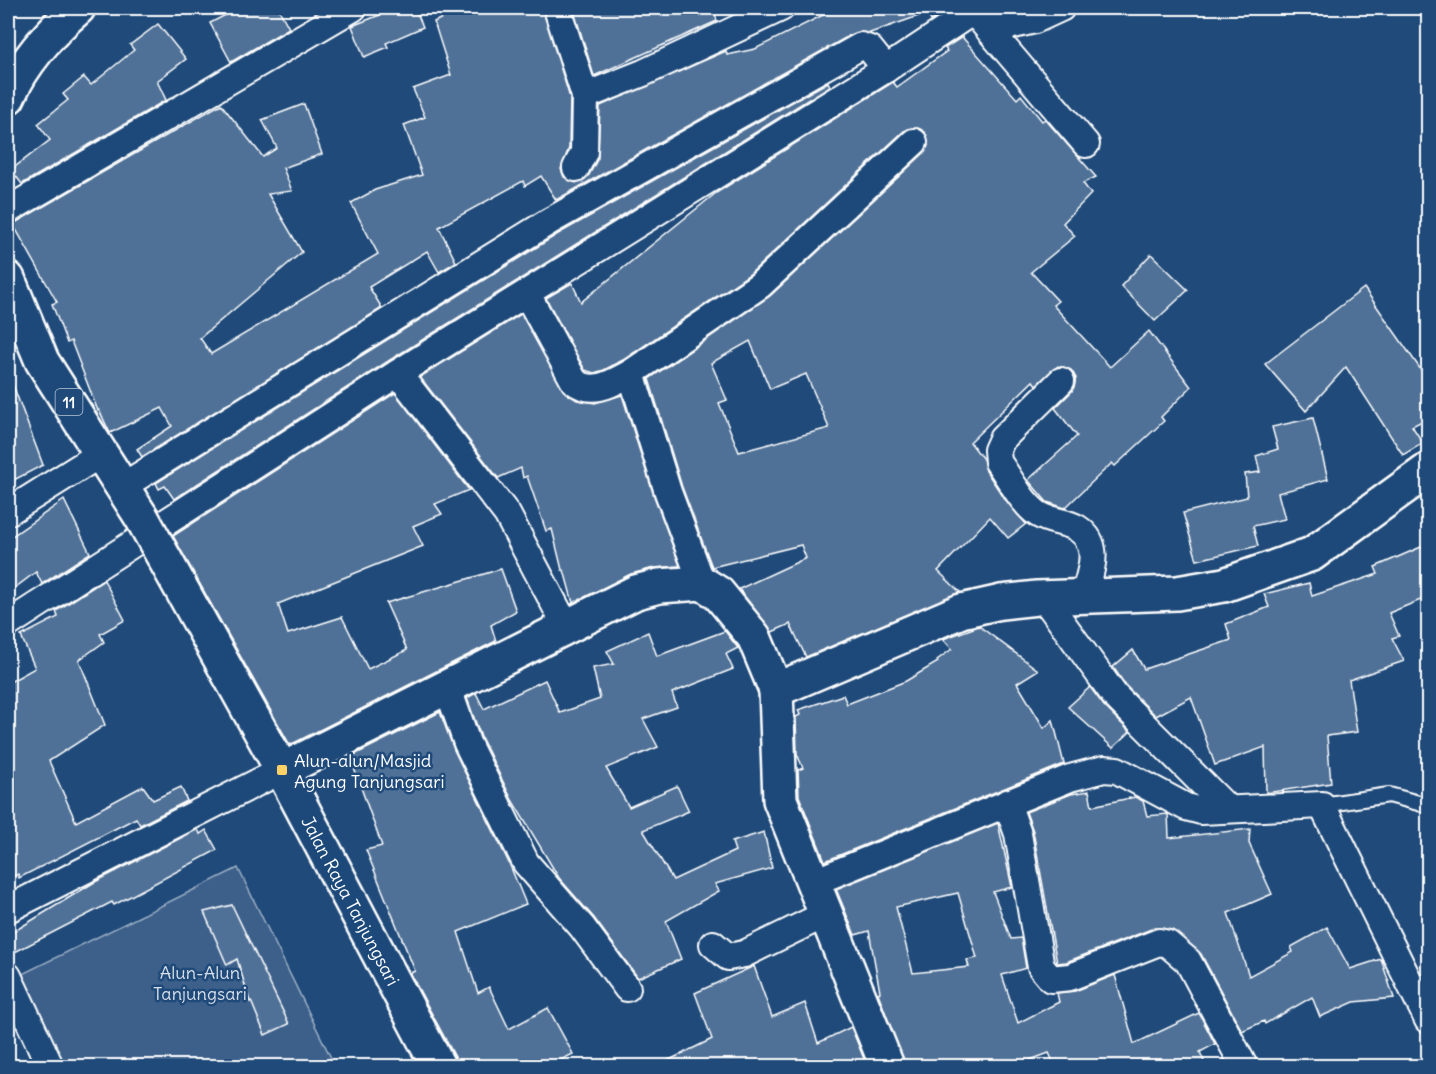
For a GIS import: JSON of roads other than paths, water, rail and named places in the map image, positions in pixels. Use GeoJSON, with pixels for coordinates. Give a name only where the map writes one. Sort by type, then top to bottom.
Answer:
{"type":"FeatureCollection","features":[{"type":"Feature","properties":{"kind":"main road"},"geometry":{"type":"LineString","coordinates":[[8,97],[13,84],[58,24],[78,8]]}},
{"type":"Feature","properties":{"kind":"main road","name":"11"},"geometry":{"type":"LineString","coordinates":[[8,279],[42,361],[123,486]]}},
{"type":"Feature","properties":{"kind":"main road"},"geometry":{"type":"LineString","coordinates":[[776,690],[961,611],[1001,602],[1177,593],[1224,585],[1312,554],[1387,498],[1428,471]]}},
{"type":"Feature","properties":{"kind":"main road","name":"Jalan Raya Tanjungsari"},"geometry":{"type":"LineString","coordinates":[[123,486],[282,770],[436,1066]]}},
{"type":"Feature","properties":{"kind":"main road"},"geometry":{"type":"LineString","coordinates":[[282,770],[636,592],[659,586],[702,582],[718,593],[754,637],[776,690],[780,800],[887,1066]]}},
{"type":"Feature","properties":{"kind":"street"},"geometry":{"type":"LineString","coordinates":[[8,210],[353,8]]}},
{"type":"Feature","properties":{"kind":"street"},"geometry":{"type":"LineString","coordinates":[[557,8],[585,96],[584,152],[576,168]]}},
{"type":"Feature","properties":{"kind":"street"},"geometry":{"type":"LineString","coordinates":[[585,96],[643,73],[781,8]]}},
{"type":"Feature","properties":{"kind":"street"},"geometry":{"type":"LineString","coordinates":[[983,9],[1012,25],[1035,21],[1061,8]]}},
{"type":"Feature","properties":{"kind":"street"},"geometry":{"type":"LineString","coordinates":[[8,624],[398,373],[983,9]]}},
{"type":"Feature","properties":{"kind":"street"},"geometry":{"type":"LineString","coordinates":[[983,9],[1086,144]]}},
{"type":"Feature","properties":{"kind":"street"},"geometry":{"type":"LineString","coordinates":[[123,486],[550,221],[861,46],[870,49],[886,69]]}},
{"type":"Feature","properties":{"kind":"street"},"geometry":{"type":"LineString","coordinates":[[527,294],[574,381],[584,389],[594,390],[631,373],[760,285],[914,142]]}},
{"type":"Feature","properties":{"kind":"street"},"geometry":{"type":"LineString","coordinates":[[398,373],[507,514],[566,626]]}},
{"type":"Feature","properties":{"kind":"street"},"geometry":{"type":"LineString","coordinates":[[631,373],[668,492],[702,582]]}},
{"type":"Feature","properties":{"kind":"street"},"geometry":{"type":"LineString","coordinates":[[1060,381],[1002,439],[997,454],[998,462],[1028,505],[1052,522],[1076,528],[1088,541],[1094,555],[1084,596]]}},
{"type":"Feature","properties":{"kind":"street"},"geometry":{"type":"LineString","coordinates":[[8,512],[102,453]]}},
{"type":"Feature","properties":{"kind":"street"},"geometry":{"type":"LineString","coordinates":[[1044,598],[1115,696],[1228,809]]}},
{"type":"Feature","properties":{"kind":"street"},"geometry":{"type":"LineString","coordinates":[[447,686],[467,743],[526,863],[582,927],[627,988]]}},
{"type":"Feature","properties":{"kind":"street"},"geometry":{"type":"LineString","coordinates":[[814,882],[1070,778],[1111,769],[1141,780],[1186,807],[1201,811],[1322,805],[1427,1011]]}},
{"type":"Feature","properties":{"kind":"street"},"geometry":{"type":"LineString","coordinates":[[8,909],[282,770]]}},
{"type":"Feature","properties":{"kind":"street"},"geometry":{"type":"LineString","coordinates":[[1007,803],[1018,834],[1041,967],[1050,979],[1070,977],[1159,942],[1168,944],[1188,961],[1244,1066]]}},
{"type":"Feature","properties":{"kind":"street"},"geometry":{"type":"LineString","coordinates":[[713,944],[728,957],[744,954],[826,914]]}},
{"type":"Feature","properties":{"kind":"street"},"geometry":{"type":"LineString","coordinates":[[8,976],[50,1066]]}},
{"type":"Feature","properties":{"kind":"lane"},"geometry":{"type":"LineString","coordinates":[[1322,805],[1389,795],[1422,804]]}},
{"type":"Feature","properties":{"kind":"place","name":"Alun-alun/Masjid Agung Tanjungsari"},"geometry":{"type":"Point","coordinates":[282,770]}},
{"type":"Feature","properties":{"kind":"park label","name":"Alun-Alun Tanjungsari"},"geometry":{"type":"Point","coordinates":[200,982]}}]}
